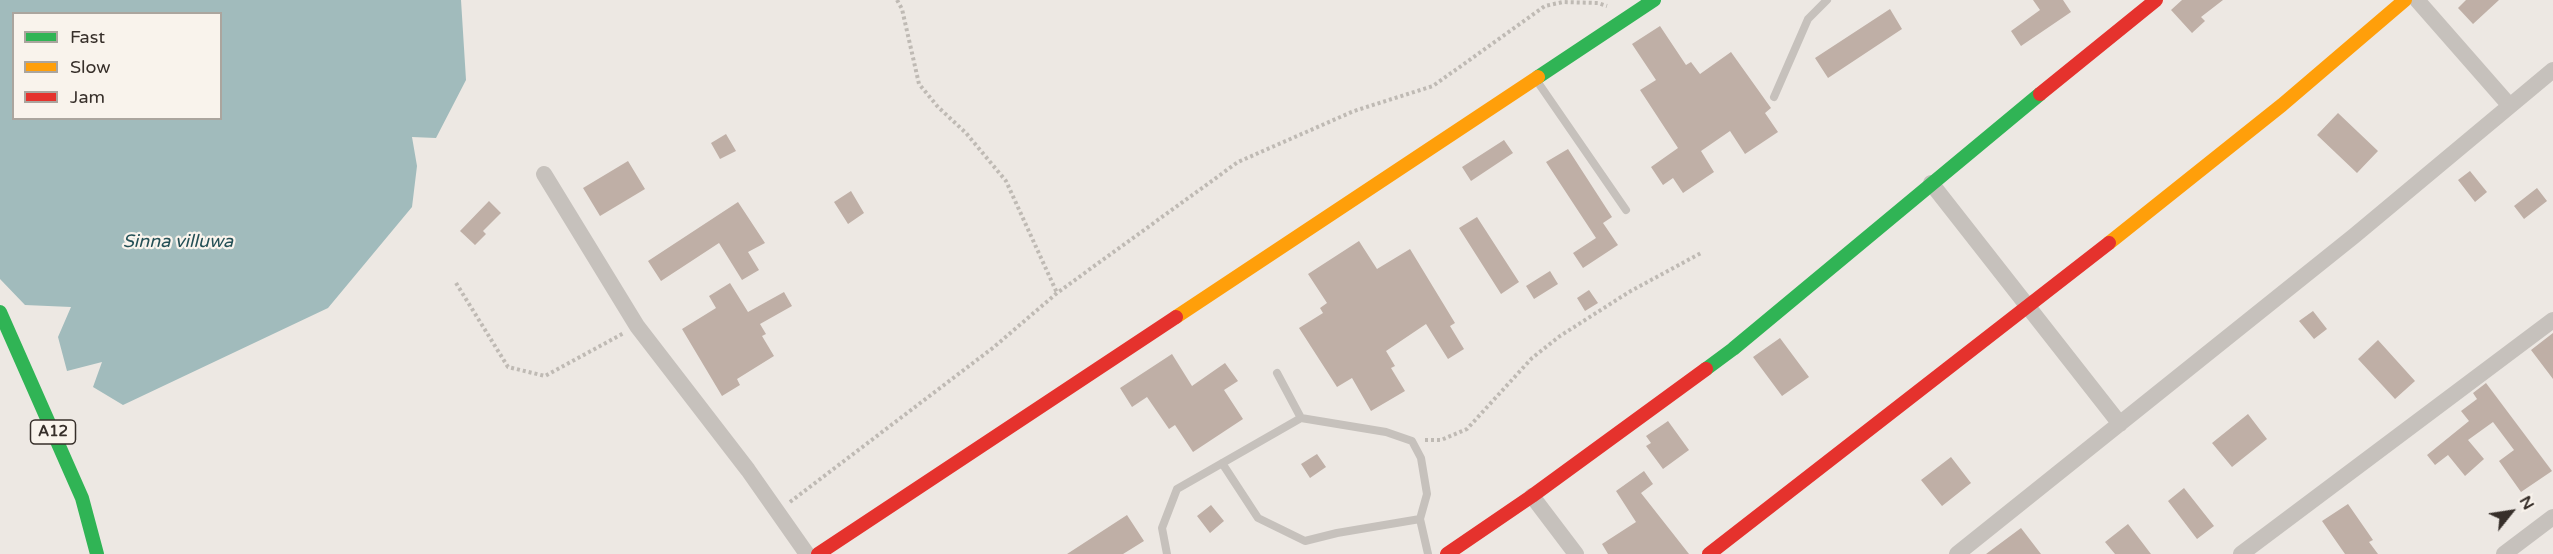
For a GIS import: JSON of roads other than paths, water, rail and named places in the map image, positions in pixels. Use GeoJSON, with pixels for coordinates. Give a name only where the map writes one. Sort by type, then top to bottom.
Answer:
{"type":"FeatureCollection","features":[{"type":"Feature","properties":{"kind":"main road"},"geometry":{"type":"LineString","coordinates":[[818,554],[1654,0]]}},
{"type":"Feature","properties":{"kind":"main road"},"geometry":{"type":"LineString","coordinates":[[1447,554],[1532,496],[1733,349],[1931,183],[2156,0]]}},
{"type":"Feature","properties":{"kind":"main road"},"geometry":{"type":"LineString","coordinates":[[1709,554],[2028,308],[2282,105],[2405,0]]}},
{"type":"Feature","properties":{"kind":"main road","name":"A12"},"geometry":{"type":"LineString","coordinates":[[0,312],[82,498],[96,554]]}},
{"type":"Feature","properties":{"kind":"street"},"geometry":{"type":"LineString","coordinates":[[2417,0],[2510,106]]}},
{"type":"Feature","properties":{"kind":"street"},"geometry":{"type":"LineString","coordinates":[[1957,554],[2120,424],[2553,70]]}},
{"type":"Feature","properties":{"kind":"street"},"geometry":{"type":"LineString","coordinates":[[544,174],[638,326],[807,554]]}},
{"type":"Feature","properties":{"kind":"street"},"geometry":{"type":"LineString","coordinates":[[1931,183],[2120,424]]}},
{"type":"Feature","properties":{"kind":"street"},"geometry":{"type":"LineString","coordinates":[[2241,554],[2553,320]]}},
{"type":"Feature","properties":{"kind":"street"},"geometry":{"type":"LineString","coordinates":[[0,355],[13,341]]}},
{"type":"Feature","properties":{"kind":"street"},"geometry":{"type":"LineString","coordinates":[[1532,496],[1576,554]]}},
{"type":"Feature","properties":{"kind":"street"},"geometry":{"type":"LineString","coordinates":[[2504,554],[2553,517]]}},
{"type":"Feature","properties":{"kind":"lane"},"geometry":{"type":"LineString","coordinates":[[1774,97],[1808,19],[1827,0]]}},
{"type":"Feature","properties":{"kind":"lane"},"geometry":{"type":"LineString","coordinates":[[1535,78],[1626,210]]}},
{"type":"Feature","properties":{"kind":"lane"},"geometry":{"type":"LineString","coordinates":[[1277,373],[1301,418]]}},
{"type":"Feature","properties":{"kind":"lane"},"geometry":{"type":"LineString","coordinates":[[1167,554],[1162,528],[1177,489],[1301,418],[1386,432],[1412,441],[1421,458],[1427,494],[1420,519],[1428,554]]}},
{"type":"Feature","properties":{"kind":"lane"},"geometry":{"type":"LineString","coordinates":[[1222,463],[1258,518],[1305,541],[1337,533],[1420,519]]}},
{"type":"Feature","properties":{"kind":"water","name":"Sinna villuwa"},"geometry":{"type":"Polygon","coordinates":[[[0,0],[461,0],[466,80],[436,138],[412,137],[417,166],[412,207],[328,308],[123,405],[93,387],[102,362],[67,371],[58,337],[71,307],[25,305],[0,279],[0,0]]]}}]}
